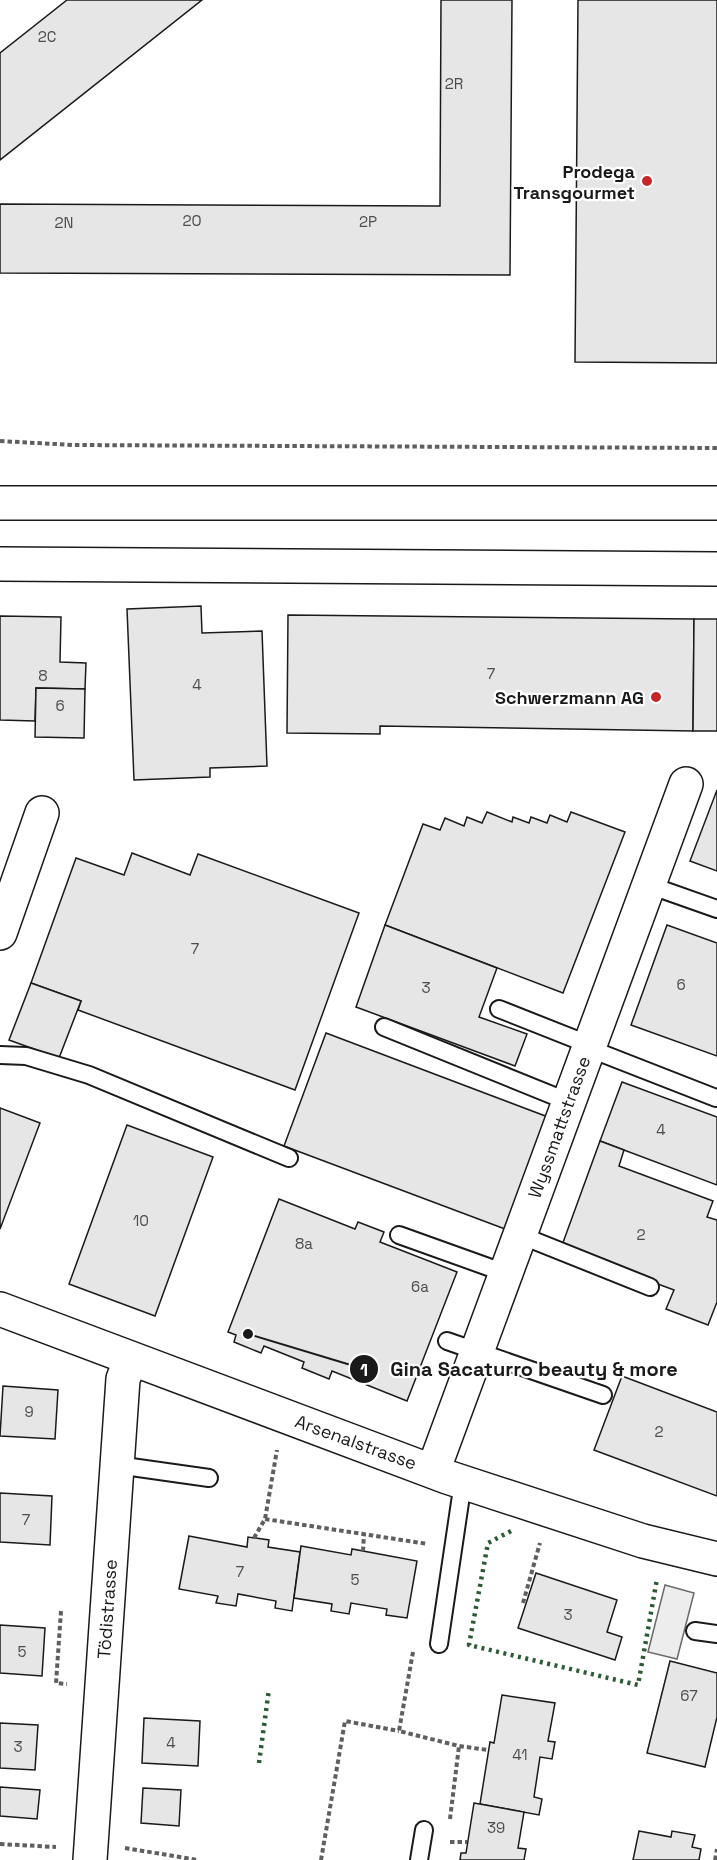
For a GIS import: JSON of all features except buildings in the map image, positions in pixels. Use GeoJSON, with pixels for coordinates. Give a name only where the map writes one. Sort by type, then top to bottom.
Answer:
{"type":"FeatureCollection","features":[{"type":"Feature","properties":{"kind":"main road"},"geometry":{"type":"LineString","coordinates":[[0,503],[717,503]]}},
{"type":"Feature","properties":{"kind":"main road"},"geometry":{"type":"LineString","coordinates":[[0,564],[717,568]]}},
{"type":"Feature","properties":{"kind":"main road","name":"Wyssmattstrasse"},"geometry":{"type":"LineString","coordinates":[[448,1476],[462,1346],[506,1273],[686,784]]}},
{"type":"Feature","properties":{"kind":"main road"},"geometry":{"type":"LineString","coordinates":[[0,933],[42,813]]}},
{"type":"Feature","properties":{"kind":"main road","name":"Arsenalstrasse"},"geometry":{"type":"LineString","coordinates":[[0,1309],[448,1476],[643,1541],[717,1559]]}},
{"type":"Feature","properties":{"kind":"main road","name":"Tödistrasse"},"geometry":{"type":"LineString","coordinates":[[91,1851],[123,1379],[131,1359]]}},
{"type":"Feature","properties":{"kind":"lane"},"geometry":{"type":"LineString","coordinates":[[649,885],[717,909]]}},
{"type":"Feature","properties":{"kind":"lane"},"geometry":{"type":"LineString","coordinates":[[499,1010],[716,1098]]}},
{"type":"Feature","properties":{"kind":"lane"},"geometry":{"type":"LineString","coordinates":[[384,1027],[569,1102]]}},
{"type":"Feature","properties":{"kind":"lane"},"geometry":{"type":"LineString","coordinates":[[0,1055],[26,1056],[89,1075],[289,1158]]}},
{"type":"Feature","properties":{"kind":"lane"},"geometry":{"type":"LineString","coordinates":[[399,1234],[506,1273]]}},
{"type":"Feature","properties":{"kind":"lane"},"geometry":{"type":"LineString","coordinates":[[520,1235],[650,1287]]}},
{"type":"Feature","properties":{"kind":"lane"},"geometry":{"type":"LineString","coordinates":[[462,1346],[603,1395]]}},
{"type":"Feature","properties":{"kind":"lane"},"geometry":{"type":"LineString","coordinates":[[117,1465],[209,1478]]}},
{"type":"Feature","properties":{"kind":"lane"},"geometry":{"type":"LineString","coordinates":[[439,1644],[453,1548],[448,1476]]}},
{"type":"Feature","properties":{"kind":"lane"},"geometry":{"type":"LineString","coordinates":[[695,1631],[717,1634]]}},
{"type":"Feature","properties":{"kind":"lane"},"geometry":{"type":"LineString","coordinates":[[419,1860],[424,1830]]}},
{"type":"Feature","properties":{"kind":"path"},"geometry":{"type":"LineString","coordinates":[[0,441],[74,445],[717,448]]}},
{"type":"Feature","properties":{"kind":"path"},"geometry":{"type":"LineString","coordinates":[[254,1538],[265,1520],[286,1417]]}},
{"type":"Feature","properties":{"kind":"path"},"geometry":{"type":"LineString","coordinates":[[523,1603],[549,1510]]}},
{"type":"Feature","properties":{"kind":"path"},"geometry":{"type":"LineString","coordinates":[[265,1520],[453,1548]]}},
{"type":"Feature","properties":{"kind":"path"},"geometry":{"type":"LineString","coordinates":[[363,1534],[363,1551]]}},
{"type":"Feature","properties":{"kind":"path"},"geometry":{"type":"LineString","coordinates":[[399,1731],[414,1650]]}},
{"type":"Feature","properties":{"kind":"path"},"geometry":{"type":"LineString","coordinates":[[321,1860],[345,1721],[459,1746],[488,1750]]}},
{"type":"Feature","properties":{"kind":"path"},"geometry":{"type":"LineString","coordinates":[[450,1820],[459,1746]]}},
{"type":"Feature","properties":{"kind":"path"},"geometry":{"type":"LineString","coordinates":[[447,1842],[467,1842]]}},
{"type":"Feature","properties":{"kind":"path"},"geometry":{"type":"LineString","coordinates":[[0,1844],[198,1860]]}},
{"type":"Feature","properties":{"kind":"path"},"geometry":{"type":"LineString","coordinates":[[715,1860],[717,1849]]}},
{"type":"Feature","properties":{"kind":"shaded area"},"geometry":{"type":"Polygon","coordinates":[[[665,1585],[694,1593],[677,1659],[648,1652],[665,1585]]]}},
{"type":"Feature","properties":{"kind":"hedge"},"geometry":{"type":"LineString","coordinates":[[511,1531],[488,1543],[469,1645],[638,1685],[657,1579]]}},
{"type":"Feature","properties":{"kind":"hedge"},"geometry":{"type":"LineString","coordinates":[[259,1763],[269,1689]]}},
{"type":"Feature","properties":{"kind":"place","name":"Prodega Transgourmet"},"geometry":{"type":"Point","coordinates":[647,181]}},
{"type":"Feature","properties":{"kind":"place","name":"Schwerzmann AG"},"geometry":{"type":"Point","coordinates":[656,697]}},
{"type":"Feature","properties":{"kind":"place","name":"Gina Sacaturro beauty & more"},"geometry":{"type":"Point","coordinates":[248,1334]}}]}
